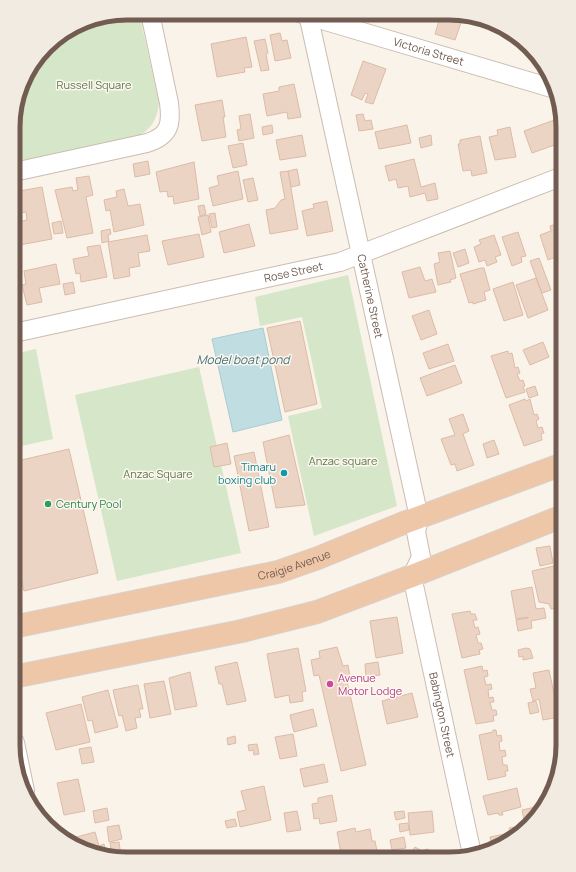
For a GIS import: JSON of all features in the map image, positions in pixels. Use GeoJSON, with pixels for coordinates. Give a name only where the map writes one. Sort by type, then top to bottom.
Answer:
{"type":"FeatureCollection","features":[{"type":"Feature","properties":{"kind":"highway","name":"Craigie Avenue"},"geometry":{"type":"LineString","coordinates":[[20,627],[278,572],[318,558],[419,517],[556,467]]}},
{"type":"Feature","properties":{"kind":"highway"},"geometry":{"type":"LineString","coordinates":[[20,676],[284,621],[316,612],[412,576],[556,519]]}},
{"type":"Feature","properties":{"kind":"street"},"geometry":{"type":"LineString","coordinates":[[20,171],[147,143],[157,140],[165,133],[171,116],[151,20]]}},
{"type":"Feature","properties":{"kind":"street","name":"Catherine Street"},"geometry":{"type":"LineString","coordinates":[[307,20],[361,253],[419,517],[416,532],[421,557],[412,576]]}},
{"type":"Feature","properties":{"kind":"street","name":"Victoria Street"},"geometry":{"type":"LineString","coordinates":[[326,20],[548,87]]}},
{"type":"Feature","properties":{"kind":"street","name":"Rose Street"},"geometry":{"type":"LineString","coordinates":[[20,332],[340,262],[556,179]]}},
{"type":"Feature","properties":{"kind":"street","name":"Babington Street"},"geometry":{"type":"LineString","coordinates":[[412,576],[471,850]]}},
{"type":"Feature","properties":{"kind":"green space","name":"Russell Square"},"geometry":{"type":"Polygon","coordinates":[[[141,20],[159,103],[154,122],[140,135],[20,161],[21,113],[28,86],[38,68],[62,42],[80,31],[106,22],[141,20]]]}},
{"type":"Feature","properties":{"kind":"green space","name":"Anzac square"},"geometry":{"type":"Polygon","coordinates":[[[348,275],[397,506],[314,536],[288,416],[322,408],[302,317],[260,326],[255,297],[348,275]]]}},
{"type":"Feature","properties":{"kind":"green space"},"geometry":{"type":"Polygon","coordinates":[[[36,349],[53,439],[20,446],[20,353],[36,349]]]}},
{"type":"Feature","properties":{"kind":"green space","name":"Anzac Square"},"geometry":{"type":"Polygon","coordinates":[[[199,367],[241,553],[117,581],[75,395],[199,367]]]}},
{"type":"Feature","properties":{"kind":"water","name":"Model boat pond"},"geometry":{"type":"Polygon","coordinates":[[[263,328],[282,420],[233,432],[212,339],[263,328]]]}},
{"type":"Feature","properties":{"kind":"building"},"geometry":{"type":"Polygon","coordinates":[[[439,20],[462,21],[455,40],[435,34],[439,20]]]}},
{"type":"Feature","properties":{"kind":"building"},"geometry":{"type":"Polygon","coordinates":[[[280,33],[282,41],[287,40],[291,58],[275,61],[270,35],[280,33]]]}},
{"type":"Feature","properties":{"kind":"building"},"geometry":{"type":"Polygon","coordinates":[[[246,37],[252,67],[244,68],[245,72],[217,77],[211,44],[246,37]]]}},
{"type":"Feature","properties":{"kind":"building"},"geometry":{"type":"Polygon","coordinates":[[[265,39],[269,70],[261,71],[254,41],[265,39]]]}},
{"type":"Feature","properties":{"kind":"building"},"geometry":{"type":"Polygon","coordinates":[[[363,61],[386,69],[373,104],[365,102],[368,94],[365,93],[362,100],[351,95],[363,61]]]}},
{"type":"Feature","properties":{"kind":"building"},"geometry":{"type":"Polygon","coordinates":[[[294,84],[301,117],[288,119],[287,112],[267,116],[263,94],[279,91],[279,87],[294,84]]]}},
{"type":"Feature","properties":{"kind":"building"},"geometry":{"type":"Polygon","coordinates":[[[222,100],[226,137],[202,141],[195,105],[222,100]]]}},
{"type":"Feature","properties":{"kind":"building"},"geometry":{"type":"Polygon","coordinates":[[[250,114],[254,138],[239,141],[237,130],[241,129],[239,116],[250,114]]]}},
{"type":"Feature","properties":{"kind":"building"},"geometry":{"type":"Polygon","coordinates":[[[363,114],[365,121],[371,120],[373,129],[359,131],[356,115],[363,114]]]}},
{"type":"Feature","properties":{"kind":"building"},"geometry":{"type":"Polygon","coordinates":[[[555,120],[556,144],[532,153],[524,131],[555,120]]]}},
{"type":"Feature","properties":{"kind":"building"},"geometry":{"type":"Polygon","coordinates":[[[272,125],[273,133],[263,135],[262,127],[272,125]]]}},
{"type":"Feature","properties":{"kind":"building"},"geometry":{"type":"Polygon","coordinates":[[[407,125],[411,143],[379,149],[375,132],[407,125]]]}},
{"type":"Feature","properties":{"kind":"building"},"geometry":{"type":"Polygon","coordinates":[[[510,127],[516,157],[495,160],[489,137],[498,135],[497,130],[510,127]]]}},
{"type":"Feature","properties":{"kind":"building"},"geometry":{"type":"Polygon","coordinates":[[[302,135],[306,156],[280,160],[276,140],[302,135]]]}},
{"type":"Feature","properties":{"kind":"building"},"geometry":{"type":"Polygon","coordinates":[[[431,135],[432,145],[421,148],[419,138],[431,135]]]}},
{"type":"Feature","properties":{"kind":"building"},"geometry":{"type":"Polygon","coordinates":[[[480,136],[487,173],[472,176],[471,170],[463,171],[458,144],[460,144],[460,140],[480,136]]]}},
{"type":"Feature","properties":{"kind":"building"},"geometry":{"type":"Polygon","coordinates":[[[243,143],[247,165],[233,168],[228,146],[243,143]]]}},
{"type":"Feature","properties":{"kind":"building"},"geometry":{"type":"Polygon","coordinates":[[[414,159],[421,187],[435,183],[438,199],[427,201],[425,193],[410,197],[408,186],[398,188],[396,179],[389,181],[385,166],[414,159]]]}},
{"type":"Feature","properties":{"kind":"building"},"geometry":{"type":"Polygon","coordinates":[[[148,161],[150,174],[135,177],[133,164],[148,161]]]}},
{"type":"Feature","properties":{"kind":"building"},"geometry":{"type":"Polygon","coordinates":[[[194,162],[199,199],[174,204],[173,196],[168,197],[167,191],[160,192],[156,172],[194,162]]]}},
{"type":"Feature","properties":{"kind":"building"},"geometry":{"type":"Polygon","coordinates":[[[297,169],[300,185],[291,187],[288,171],[297,169]]]}},
{"type":"Feature","properties":{"kind":"building"},"geometry":{"type":"Polygon","coordinates":[[[238,171],[243,199],[213,206],[209,188],[219,185],[217,176],[238,171]]]}},
{"type":"Feature","properties":{"kind":"building"},"geometry":{"type":"Polygon","coordinates":[[[288,171],[298,229],[270,234],[266,210],[275,208],[281,200],[285,199],[280,172],[288,171]]]}},
{"type":"Feature","properties":{"kind":"building"},"geometry":{"type":"Polygon","coordinates":[[[89,176],[93,195],[86,197],[93,233],[67,238],[55,190],[72,187],[73,191],[78,190],[76,178],[89,176]]]}},
{"type":"Feature","properties":{"kind":"building"},"geometry":{"type":"Polygon","coordinates":[[[253,178],[258,200],[248,202],[243,180],[253,178]]]}},
{"type":"Feature","properties":{"kind":"building"},"geometry":{"type":"Polygon","coordinates":[[[42,187],[52,239],[20,245],[20,222],[27,220],[26,212],[20,213],[20,191],[42,187]]]}},
{"type":"Feature","properties":{"kind":"building"},"geometry":{"type":"Polygon","coordinates":[[[124,189],[128,206],[140,204],[144,225],[114,232],[110,210],[106,211],[104,200],[117,197],[116,191],[124,189]]]}},
{"type":"Feature","properties":{"kind":"building"},"geometry":{"type":"Polygon","coordinates":[[[327,201],[333,231],[307,236],[302,211],[314,208],[313,204],[327,201]]]}},
{"type":"Feature","properties":{"kind":"building"},"geometry":{"type":"Polygon","coordinates":[[[204,205],[206,214],[200,216],[198,206],[204,205]]]}},
{"type":"Feature","properties":{"kind":"building"},"geometry":{"type":"Polygon","coordinates":[[[215,213],[217,227],[212,228],[209,214],[215,213]]]}},
{"type":"Feature","properties":{"kind":"building"},"geometry":{"type":"Polygon","coordinates":[[[208,215],[211,232],[202,235],[198,217],[208,215]]]}},
{"type":"Feature","properties":{"kind":"building"},"geometry":{"type":"Polygon","coordinates":[[[61,221],[63,233],[54,234],[52,223],[61,221]]]}},
{"type":"Feature","properties":{"kind":"building"},"geometry":{"type":"Polygon","coordinates":[[[249,224],[255,246],[224,253],[219,232],[249,224]]]}},
{"type":"Feature","properties":{"kind":"building"},"geometry":{"type":"Polygon","coordinates":[[[556,224],[556,257],[548,260],[540,235],[551,231],[550,226],[556,224]]]}},
{"type":"Feature","properties":{"kind":"building"},"geometry":{"type":"Polygon","coordinates":[[[110,229],[111,234],[108,235],[109,241],[102,243],[101,231],[110,229]]]}},
{"type":"Feature","properties":{"kind":"building"},"geometry":{"type":"Polygon","coordinates":[[[518,232],[526,256],[521,257],[522,262],[512,266],[502,237],[518,232]]]}},
{"type":"Feature","properties":{"kind":"building"},"geometry":{"type":"Polygon","coordinates":[[[199,234],[204,257],[168,265],[162,241],[199,234]]]}},
{"type":"Feature","properties":{"kind":"building"},"geometry":{"type":"Polygon","coordinates":[[[147,235],[150,251],[138,253],[140,266],[129,268],[130,276],[114,279],[108,242],[147,235]]]}},
{"type":"Feature","properties":{"kind":"building"},"geometry":{"type":"Polygon","coordinates":[[[494,235],[501,255],[495,257],[497,262],[487,266],[485,260],[479,262],[474,247],[481,244],[479,240],[494,235]]]}},
{"type":"Feature","properties":{"kind":"building"},"geometry":{"type":"Polygon","coordinates":[[[100,245],[107,277],[81,282],[80,273],[76,274],[73,259],[89,256],[87,247],[100,245]]]}},
{"type":"Feature","properties":{"kind":"building"},"geometry":{"type":"Polygon","coordinates":[[[465,249],[469,263],[458,267],[453,253],[465,249]]]}},
{"type":"Feature","properties":{"kind":"building"},"geometry":{"type":"Polygon","coordinates":[[[450,251],[456,278],[450,280],[451,282],[438,285],[434,264],[440,262],[438,253],[450,251]]]}},
{"type":"Feature","properties":{"kind":"building"},"geometry":{"type":"Polygon","coordinates":[[[539,258],[551,290],[542,293],[530,261],[539,258]]]}},
{"type":"Feature","properties":{"kind":"building"},"geometry":{"type":"Polygon","coordinates":[[[56,264],[60,284],[39,288],[42,302],[27,305],[22,285],[26,284],[24,271],[56,264]]]}},
{"type":"Feature","properties":{"kind":"building"},"geometry":{"type":"Polygon","coordinates":[[[420,267],[425,281],[432,279],[436,292],[409,298],[402,272],[420,267]]]}},
{"type":"Feature","properties":{"kind":"building"},"geometry":{"type":"Polygon","coordinates":[[[484,268],[490,290],[484,292],[486,300],[473,304],[473,302],[469,303],[460,274],[484,268]]]}},
{"type":"Feature","properties":{"kind":"building"},"geometry":{"type":"Polygon","coordinates":[[[536,278],[548,310],[528,318],[516,285],[536,278]]]}},
{"type":"Feature","properties":{"kind":"building"},"geometry":{"type":"Polygon","coordinates":[[[73,282],[75,293],[65,295],[63,284],[73,282]]]}},
{"type":"Feature","properties":{"kind":"building"},"geometry":{"type":"Polygon","coordinates":[[[513,282],[523,315],[504,321],[493,289],[513,282]]]}},
{"type":"Feature","properties":{"kind":"building"},"geometry":{"type":"Polygon","coordinates":[[[429,310],[437,334],[421,340],[412,316],[429,310]]]}},
{"type":"Feature","properties":{"kind":"building"},"geometry":{"type":"Polygon","coordinates":[[[300,321],[317,404],[285,412],[267,328],[300,321]]]}},
{"type":"Feature","properties":{"kind":"building"},"geometry":{"type":"Polygon","coordinates":[[[543,342],[549,357],[530,365],[523,350],[543,342]]]}},
{"type":"Feature","properties":{"kind":"building"},"geometry":{"type":"Polygon","coordinates":[[[448,344],[454,361],[429,369],[423,353],[448,344]]]}},
{"type":"Feature","properties":{"kind":"building"},"geometry":{"type":"Polygon","coordinates":[[[508,351],[509,354],[512,353],[515,368],[518,367],[520,373],[517,374],[520,381],[523,380],[525,392],[506,398],[491,356],[508,351]]]}},
{"type":"Feature","properties":{"kind":"building"},"geometry":{"type":"Polygon","coordinates":[[[455,365],[462,383],[427,396],[420,378],[455,365]]]}},
{"type":"Feature","properties":{"kind":"building"},"geometry":{"type":"Polygon","coordinates":[[[535,386],[538,395],[529,398],[526,389],[535,386]]]}},
{"type":"Feature","properties":{"kind":"building"},"geometry":{"type":"Polygon","coordinates":[[[525,399],[526,401],[530,399],[534,415],[537,414],[539,419],[536,421],[538,428],[542,427],[544,433],[541,434],[542,440],[524,446],[509,405],[525,399]]]}},
{"type":"Feature","properties":{"kind":"building"},"geometry":{"type":"Polygon","coordinates":[[[463,414],[469,431],[463,434],[474,465],[457,471],[455,464],[451,465],[441,439],[455,435],[449,419],[463,414]]]}},
{"type":"Feature","properties":{"kind":"building","name":"Timaru boxing club"},"geometry":{"type":"Polygon","coordinates":[[[289,435],[305,505],[276,508],[263,442],[289,435]]]}},
{"type":"Feature","properties":{"kind":"building"},"geometry":{"type":"Polygon","coordinates":[[[494,440],[499,454],[487,458],[483,444],[494,440]]]}},
{"type":"Feature","properties":{"kind":"building"},"geometry":{"type":"Polygon","coordinates":[[[227,443],[231,464],[214,467],[210,447],[227,443]]]}},
{"type":"Feature","properties":{"kind":"building","name":"Century Pool"},"geometry":{"type":"Polygon","coordinates":[[[69,449],[98,573],[24,591],[20,575],[20,460],[69,449]]]}},
{"type":"Feature","properties":{"kind":"building"},"geometry":{"type":"Polygon","coordinates":[[[254,452],[269,527],[249,531],[234,456],[254,452]]]}},
{"type":"Feature","properties":{"kind":"building"},"geometry":{"type":"Polygon","coordinates":[[[550,546],[553,563],[540,566],[536,548],[550,546]]]}},
{"type":"Feature","properties":{"kind":"building"},"geometry":{"type":"Polygon","coordinates":[[[554,566],[556,575],[556,608],[551,609],[549,604],[539,602],[532,571],[554,566]]]}},
{"type":"Feature","properties":{"kind":"building"},"geometry":{"type":"Polygon","coordinates":[[[532,587],[536,609],[544,608],[546,618],[531,621],[532,628],[518,631],[516,620],[528,617],[516,619],[511,591],[532,587]]]}},
{"type":"Feature","properties":{"kind":"building"},"geometry":{"type":"Polygon","coordinates":[[[470,611],[471,614],[475,614],[477,620],[473,620],[475,628],[478,627],[480,634],[476,635],[478,643],[481,643],[483,649],[479,650],[480,654],[462,658],[452,614],[470,611]]]}},
{"type":"Feature","properties":{"kind":"building"},"geometry":{"type":"Polygon","coordinates":[[[397,617],[403,653],[376,658],[370,621],[397,617]]]}},
{"type":"Feature","properties":{"kind":"building"},"geometry":{"type":"Polygon","coordinates":[[[337,647],[343,666],[348,665],[350,676],[346,677],[366,765],[341,771],[319,675],[314,676],[311,660],[320,658],[319,651],[337,647]]]}},
{"type":"Feature","properties":{"kind":"building"},"geometry":{"type":"Polygon","coordinates":[[[298,648],[306,691],[302,692],[303,701],[290,703],[289,695],[275,698],[267,654],[298,648]]]}},
{"type":"Feature","properties":{"kind":"building"},"geometry":{"type":"Polygon","coordinates":[[[526,648],[530,649],[533,658],[523,660],[523,656],[519,657],[518,650],[526,648]]]}},
{"type":"Feature","properties":{"kind":"building"},"geometry":{"type":"Polygon","coordinates":[[[237,662],[246,701],[227,705],[222,684],[219,684],[215,667],[237,662]]]}},
{"type":"Feature","properties":{"kind":"building"},"geometry":{"type":"Polygon","coordinates":[[[378,662],[380,675],[366,677],[365,664],[378,662]]]}},
{"type":"Feature","properties":{"kind":"building"},"geometry":{"type":"Polygon","coordinates":[[[482,666],[483,671],[487,670],[488,676],[484,677],[486,685],[491,684],[492,689],[488,690],[489,698],[493,697],[494,702],[490,702],[492,710],[496,710],[497,715],[493,716],[494,721],[476,724],[464,670],[482,666]]]}},
{"type":"Feature","properties":{"kind":"building"},"geometry":{"type":"Polygon","coordinates":[[[549,670],[556,703],[556,718],[543,720],[539,699],[533,701],[530,689],[536,688],[533,673],[549,670]]]}},
{"type":"Feature","properties":{"kind":"building"},"geometry":{"type":"Polygon","coordinates":[[[190,672],[197,706],[175,710],[169,678],[190,672]]]}},
{"type":"Feature","properties":{"kind":"building"},"geometry":{"type":"Polygon","coordinates":[[[164,681],[171,714],[150,718],[144,684],[164,681]]]}},
{"type":"Feature","properties":{"kind":"building"},"geometry":{"type":"Polygon","coordinates":[[[138,685],[143,709],[139,709],[141,717],[135,718],[137,728],[126,731],[122,715],[119,716],[113,690],[138,685]]]}},
{"type":"Feature","properties":{"kind":"building"},"geometry":{"type":"Polygon","coordinates":[[[108,690],[118,727],[95,733],[92,720],[88,721],[82,697],[108,690]]]}},
{"type":"Feature","properties":{"kind":"building"},"geometry":{"type":"Polygon","coordinates":[[[412,693],[418,717],[387,724],[382,701],[412,693]]]}},
{"type":"Feature","properties":{"kind":"building"},"geometry":{"type":"Polygon","coordinates":[[[536,701],[539,712],[530,714],[528,703],[536,701]]]}},
{"type":"Feature","properties":{"kind":"building"},"geometry":{"type":"Polygon","coordinates":[[[81,704],[90,742],[56,750],[46,713],[81,704]]]}},
{"type":"Feature","properties":{"kind":"building"},"geometry":{"type":"Polygon","coordinates":[[[313,709],[317,726],[294,732],[290,715],[313,709]]]}},
{"type":"Feature","properties":{"kind":"building"},"geometry":{"type":"Polygon","coordinates":[[[493,730],[496,730],[497,736],[501,735],[502,741],[499,742],[500,751],[505,750],[506,756],[502,757],[503,765],[507,765],[508,771],[505,771],[506,776],[488,780],[479,735],[493,732],[493,730]]]}},
{"type":"Feature","properties":{"kind":"building"},"geometry":{"type":"Polygon","coordinates":[[[293,734],[297,756],[280,759],[275,737],[293,734]]]}},
{"type":"Feature","properties":{"kind":"building"},"geometry":{"type":"Polygon","coordinates":[[[235,736],[236,743],[228,745],[227,738],[235,736]]]}},
{"type":"Feature","properties":{"kind":"building"},"geometry":{"type":"Polygon","coordinates":[[[257,744],[259,754],[254,755],[253,750],[249,751],[248,745],[257,744]]]}},
{"type":"Feature","properties":{"kind":"building"},"geometry":{"type":"Polygon","coordinates":[[[91,747],[94,762],[82,764],[79,749],[91,747]]]}},
{"type":"Feature","properties":{"kind":"building"},"geometry":{"type":"Polygon","coordinates":[[[324,764],[328,782],[304,787],[300,769],[324,764]]]}},
{"type":"Feature","properties":{"kind":"building"},"geometry":{"type":"Polygon","coordinates":[[[78,779],[85,811],[64,815],[57,783],[78,779]]]}},
{"type":"Feature","properties":{"kind":"building"},"geometry":{"type":"Polygon","coordinates":[[[264,786],[271,820],[240,827],[237,812],[246,810],[241,791],[264,786]]]}},
{"type":"Feature","properties":{"kind":"building"},"geometry":{"type":"Polygon","coordinates":[[[517,788],[521,807],[502,812],[503,815],[499,815],[498,813],[488,815],[483,796],[517,788]]]}},
{"type":"Feature","properties":{"kind":"building"},"geometry":{"type":"Polygon","coordinates":[[[332,795],[337,821],[320,824],[319,818],[314,819],[312,804],[318,803],[318,798],[332,795]]]}},
{"type":"Feature","properties":{"kind":"building"},"geometry":{"type":"Polygon","coordinates":[[[536,807],[524,820],[522,810],[536,807]]]}},
{"type":"Feature","properties":{"kind":"building"},"geometry":{"type":"Polygon","coordinates":[[[107,808],[109,820],[95,823],[93,811],[107,808]]]}},
{"type":"Feature","properties":{"kind":"building"},"geometry":{"type":"Polygon","coordinates":[[[297,811],[301,830],[287,832],[284,813],[297,811]]]}},
{"type":"Feature","properties":{"kind":"building"},"geometry":{"type":"Polygon","coordinates":[[[404,811],[405,818],[396,820],[394,812],[404,811]]]}},
{"type":"Feature","properties":{"kind":"building"},"geometry":{"type":"Polygon","coordinates":[[[432,811],[434,832],[410,835],[408,813],[432,811]]]}},
{"type":"Feature","properties":{"kind":"building"},"geometry":{"type":"Polygon","coordinates":[[[235,819],[237,826],[227,828],[225,821],[235,819]]]}},
{"type":"Feature","properties":{"kind":"building"},"geometry":{"type":"Polygon","coordinates":[[[408,823],[409,830],[400,832],[399,824],[408,823]]]}},
{"type":"Feature","properties":{"kind":"building"},"geometry":{"type":"Polygon","coordinates":[[[119,825],[122,839],[109,842],[107,827],[119,825]]]}},
{"type":"Feature","properties":{"kind":"building"},"geometry":{"type":"Polygon","coordinates":[[[517,827],[510,833],[509,828],[517,827]]]}},
{"type":"Feature","properties":{"kind":"building"},"geometry":{"type":"Polygon","coordinates":[[[355,828],[356,832],[370,829],[372,841],[375,841],[377,852],[341,852],[337,832],[355,828]]]}},
{"type":"Feature","properties":{"kind":"building"},"geometry":{"type":"Polygon","coordinates":[[[95,832],[99,846],[104,844],[105,849],[86,844],[74,838],[95,832]]]}},
{"type":"Feature","properties":{"kind":"building"},"geometry":{"type":"Polygon","coordinates":[[[505,834],[505,836],[491,843],[490,837],[505,834]]]}},
{"type":"Feature","properties":{"kind":"building"},"geometry":{"type":"Polygon","coordinates":[[[404,837],[406,848],[392,850],[390,840],[404,837]]]}},
{"type":"Feature","properties":{"kind":"building"},"geometry":{"type":"Polygon","coordinates":[[[119,842],[120,852],[111,851],[110,843],[119,842]]]}},
{"type":"Feature","properties":{"kind":"building"},"geometry":{"type":"Polygon","coordinates":[[[415,847],[422,851],[427,849],[433,852],[412,852],[415,847]]]}},
{"type":"Feature","properties":{"kind":"place","name":"Timaru boxing club"},"geometry":{"type":"Point","coordinates":[284,473]}},
{"type":"Feature","properties":{"kind":"place","name":"Century Pool"},"geometry":{"type":"Point","coordinates":[48,504]}},
{"type":"Feature","properties":{"kind":"place","name":"Avenue Motor Lodge"},"geometry":{"type":"Point","coordinates":[330,684]}}]}
